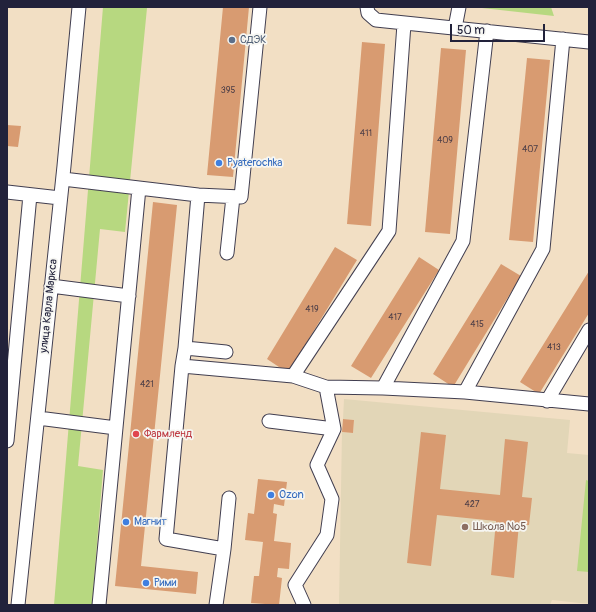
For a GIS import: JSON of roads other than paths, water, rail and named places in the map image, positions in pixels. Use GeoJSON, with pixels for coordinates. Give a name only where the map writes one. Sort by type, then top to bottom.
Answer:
{"type":"FeatureCollection","features":[{"type":"Feature","properties":{"kind":"street","name":"улица Карла Маркса"},"geometry":{"type":"LineString","coordinates":[[18,605],[63,179],[79,7]]}},
{"type":"Feature","properties":{"kind":"street"},"geometry":{"type":"LineString","coordinates":[[63,179],[198,196],[241,197],[260,7]]}},
{"type":"Feature","properties":{"kind":"street"},"geometry":{"type":"LineString","coordinates":[[367,7],[368,12],[376,20]]}},
{"type":"Feature","properties":{"kind":"street"},"geometry":{"type":"LineString","coordinates":[[456,28],[459,7]]}},
{"type":"Feature","properties":{"kind":"street"},"geometry":{"type":"LineString","coordinates":[[362,21],[376,20],[589,42]]}},
{"type":"Feature","properties":{"kind":"street"},"geometry":{"type":"LineString","coordinates":[[293,376],[389,231],[404,24]]}},
{"type":"Feature","properties":{"kind":"street"},"geometry":{"type":"LineString","coordinates":[[383,388],[463,241],[487,31]]}},
{"type":"Feature","properties":{"kind":"street"},"geometry":{"type":"LineString","coordinates":[[465,392],[543,249],[563,40]]}},
{"type":"Feature","properties":{"kind":"street"},"geometry":{"type":"LineString","coordinates":[[99,605],[139,188]]}},
{"type":"Feature","properties":{"kind":"street"},"geometry":{"type":"LineString","coordinates":[[7,192],[60,198]]}},
{"type":"Feature","properties":{"kind":"street"},"geometry":{"type":"LineString","coordinates":[[7,441],[30,195]]}},
{"type":"Feature","properties":{"kind":"street"},"geometry":{"type":"LineString","coordinates":[[198,196],[166,539],[224,549]]}},
{"type":"Feature","properties":{"kind":"street"},"geometry":{"type":"LineString","coordinates":[[227,253],[233,197]]}},
{"type":"Feature","properties":{"kind":"street"},"geometry":{"type":"LineString","coordinates":[[51,286],[129,296]]}},
{"type":"Feature","properties":{"kind":"street"},"geometry":{"type":"LineString","coordinates":[[547,401],[589,330]]}},
{"type":"Feature","properties":{"kind":"street"},"geometry":{"type":"LineString","coordinates":[[185,348],[226,352]]}},
{"type":"Feature","properties":{"kind":"street"},"geometry":{"type":"LineString","coordinates":[[182,366],[293,376],[326,387],[465,392],[589,404]]}},
{"type":"Feature","properties":{"kind":"street"},"geometry":{"type":"LineString","coordinates":[[304,605],[295,585],[328,535],[332,499],[317,465],[334,429],[326,387]]}},
{"type":"Feature","properties":{"kind":"street"},"geometry":{"type":"LineString","coordinates":[[38,418],[116,428]]}},
{"type":"Feature","properties":{"kind":"street"},"geometry":{"type":"LineString","coordinates":[[269,421],[334,429]]}},
{"type":"Feature","properties":{"kind":"street"},"geometry":{"type":"LineString","coordinates":[[216,605],[229,498]]}},
{"type":"Feature","properties":{"kind":"place","name":"СДЭК"},"geometry":{"type":"Point","coordinates":[232,40]}},
{"type":"Feature","properties":{"kind":"place","name":"Pyaterochka"},"geometry":{"type":"Point","coordinates":[219,163]}},
{"type":"Feature","properties":{"kind":"place","name":"Фармленд"},"geometry":{"type":"Point","coordinates":[136,434]}},
{"type":"Feature","properties":{"kind":"place","name":"Ozon"},"geometry":{"type":"Point","coordinates":[271,495]}},
{"type":"Feature","properties":{"kind":"place","name":"Магнит"},"geometry":{"type":"Point","coordinates":[126,522]}},
{"type":"Feature","properties":{"kind":"place","name":"Школа №5"},"geometry":{"type":"Point","coordinates":[465,527]}},
{"type":"Feature","properties":{"kind":"place","name":"Рими"},"geometry":{"type":"Point","coordinates":[146,583]}}]}
